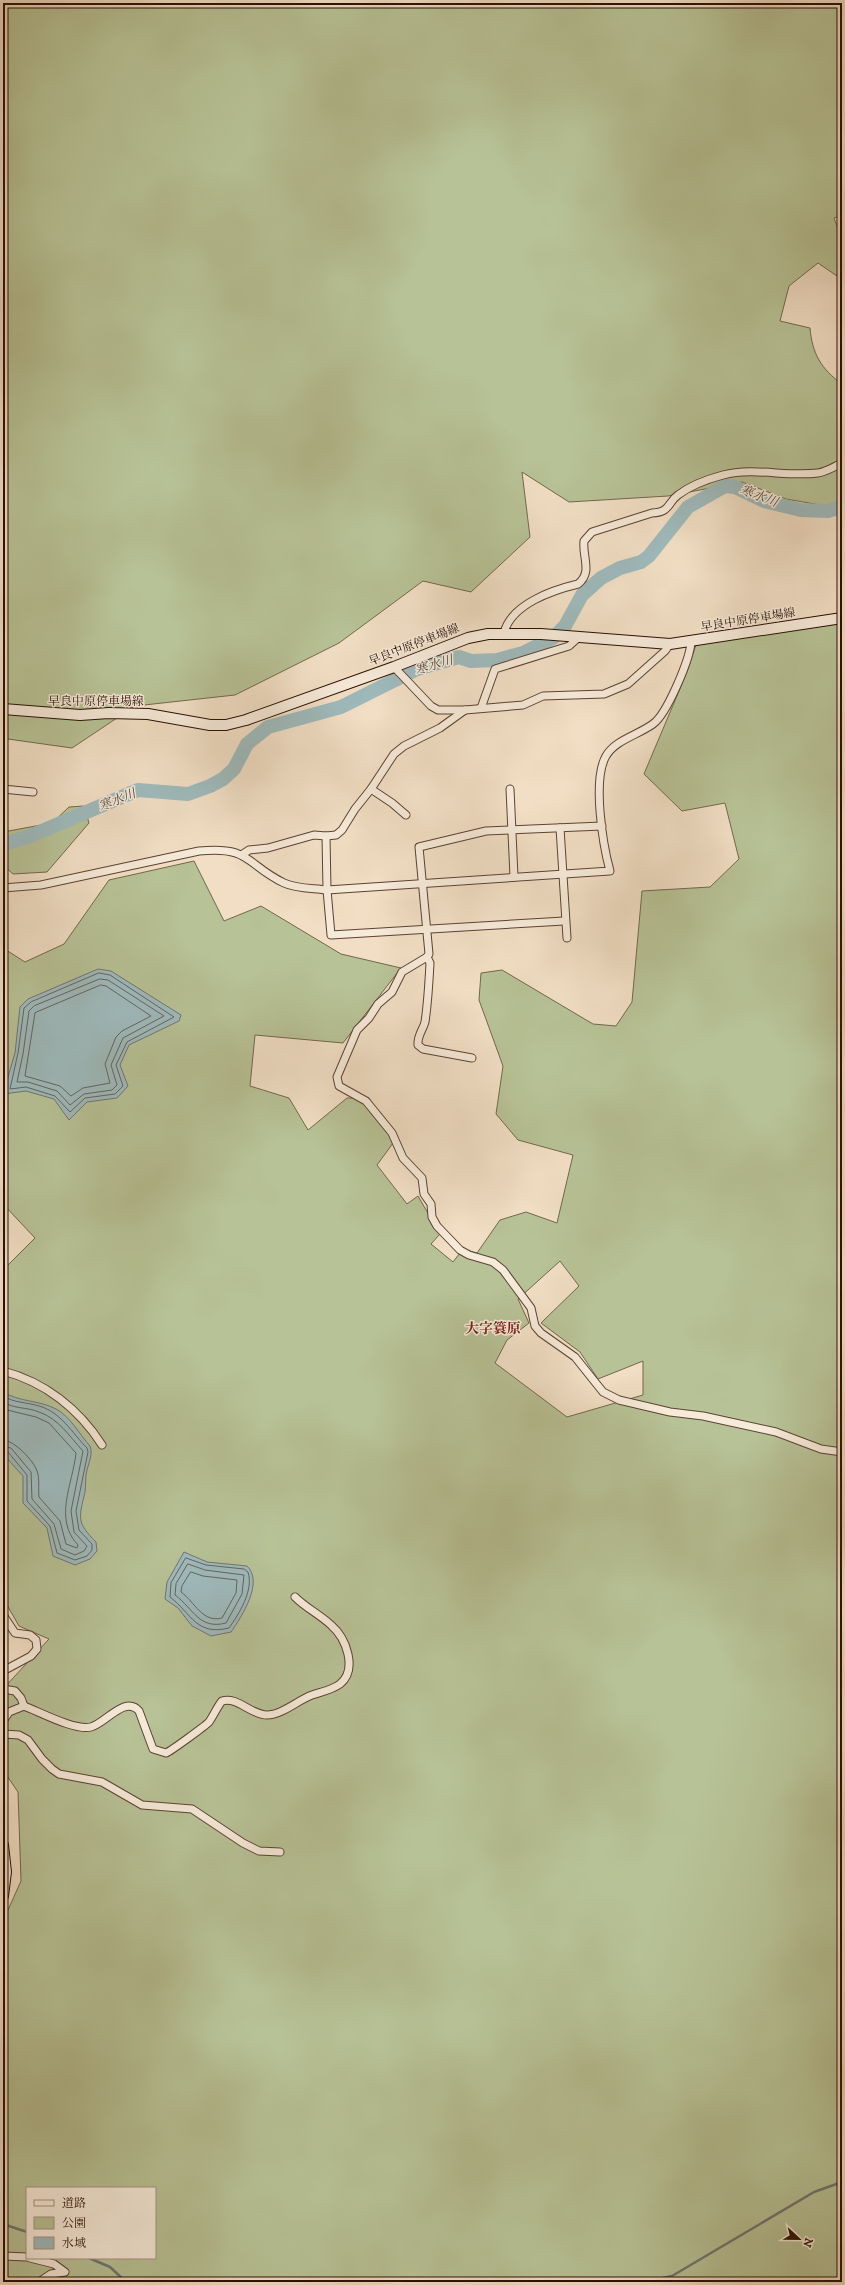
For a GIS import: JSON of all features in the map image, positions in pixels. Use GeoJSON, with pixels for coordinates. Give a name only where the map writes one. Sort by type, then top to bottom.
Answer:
{"type":"FeatureCollection","features":[{"type":"Feature","properties":{"kind":"main road","name":"早良中原停車場線"},"geometry":{"type":"LineString","coordinates":[[3,709],[80,716],[134,713],[171,716],[210,725],[226,725],[246,720],[397,670],[468,638],[504,633],[541,634],[670,644],[842,618]]}},
{"type":"Feature","properties":{"kind":"main road"},"geometry":{"type":"LineString","coordinates":[[3,1845],[6,1872],[3,1896]]}},
{"type":"Feature","properties":{"kind":"street"},"geometry":{"type":"LineString","coordinates":[[504,633],[510,619],[537,598],[578,584],[583,580],[587,570],[584,542],[592,532],[667,509],[677,496],[694,486],[723,475],[751,471],[794,474],[820,473],[838,465]]}},
{"type":"Feature","properties":{"kind":"street"},"geometry":{"type":"LineString","coordinates":[[481,708],[495,670],[569,646],[575,637]]}},
{"type":"Feature","properties":{"kind":"street"},"geometry":{"type":"LineString","coordinates":[[3,888],[41,885],[71,880],[199,851],[224,850],[243,854],[284,882],[297,887],[326,890],[610,870],[604,848],[602,826],[599,780],[601,766],[606,755],[614,747],[654,724],[661,716],[688,660],[691,642]]}},
{"type":"Feature","properties":{"kind":"street"},"geometry":{"type":"LineString","coordinates":[[397,670],[430,706],[438,710],[465,710],[523,705],[543,696],[592,695],[611,692],[628,684],[665,651],[670,644]]}},
{"type":"Feature","properties":{"kind":"street"},"geometry":{"type":"LineString","coordinates":[[243,854],[249,850],[268,848],[314,835],[336,835],[342,830],[394,754],[404,746],[440,728],[465,710]]}},
{"type":"Feature","properties":{"kind":"street"},"geometry":{"type":"LineString","coordinates":[[3,789],[33,792]]}},
{"type":"Feature","properties":{"kind":"street"},"geometry":{"type":"LineString","coordinates":[[371,789],[392,803],[406,816]]}},
{"type":"Feature","properties":{"kind":"street"},"geometry":{"type":"LineString","coordinates":[[510,789],[514,877]]}},
{"type":"Feature","properties":{"kind":"street"},"geometry":{"type":"LineString","coordinates":[[472,1058],[423,1049],[418,1045],[417,1040],[424,1024],[428,1000],[430,963],[427,957],[427,929],[419,847],[486,831],[602,826]]}},
{"type":"Feature","properties":{"kind":"street"},"geometry":{"type":"LineString","coordinates":[[560,828],[564,921],[567,938]]}},
{"type":"Feature","properties":{"kind":"street"},"geometry":{"type":"LineString","coordinates":[[326,836],[326,890],[331,935],[564,921]]}},
{"type":"Feature","properties":{"kind":"street"},"geometry":{"type":"LineString","coordinates":[[427,957],[402,972],[392,992],[378,1004],[369,1018],[357,1030],[337,1077],[337,1082],[339,1086],[366,1101],[392,1133],[403,1158],[422,1178],[424,1194],[431,1204],[432,1217],[437,1226],[460,1250],[468,1255],[493,1262],[503,1270],[531,1308],[535,1326],[541,1333],[575,1357],[603,1392],[610,1396],[670,1412],[703,1416],[776,1432],[820,1449],[842,1452]]}},
{"type":"Feature","properties":{"kind":"street"},"geometry":{"type":"LineString","coordinates":[[3,1371],[32,1380],[56,1395],[87,1424],[102,1445]]}},
{"type":"Feature","properties":{"kind":"street"},"geometry":{"type":"LineString","coordinates":[[3,1721],[9,1712],[24,1706],[73,1725],[91,1727],[121,1708],[130,1706],[136,1707],[147,1729],[153,1749],[163,1753],[173,1750],[208,1723],[222,1701],[233,1700],[256,1713],[268,1715],[274,1714],[309,1696],[334,1688],[344,1680],[349,1663],[346,1648],[339,1632],[324,1619],[310,1611],[295,1597]]}},
{"type":"Feature","properties":{"kind":"street"},"geometry":{"type":"LineString","coordinates":[[3,1615],[15,1633],[30,1635],[36,1640],[37,1649],[31,1656],[3,1671]]}},
{"type":"Feature","properties":{"kind":"street"},"geometry":{"type":"LineString","coordinates":[[3,1689],[15,1691],[21,1698],[24,1706]]}},
{"type":"Feature","properties":{"kind":"street"},"geometry":{"type":"LineString","coordinates":[[3,1734],[19,1735],[28,1740],[52,1769],[59,1774],[102,1782],[142,1805],[192,1810],[248,1846],[269,1853],[280,1852]]}},
{"type":"Feature","properties":{"kind":"street"},"geometry":{"type":"LineString","coordinates":[[3,2256],[26,2257]]}},
{"type":"Feature","properties":{"kind":"street"},"geometry":{"type":"LineString","coordinates":[[34,2259],[54,2264],[65,2272],[51,2274],[39,2282]]}},
{"type":"Feature","properties":{"kind":"green space"},"geometry":{"type":"Polygon","coordinates":[[[3,3],[842,3],[842,215],[834,218],[841,240],[841,260],[837,276],[818,263],[789,286],[780,321],[810,328],[815,353],[819,360],[828,372],[842,384],[842,500],[826,506],[786,499],[742,482],[668,496],[569,502],[522,472],[530,537],[471,592],[423,581],[339,643],[235,695],[135,706],[72,748],[8,739],[3,736],[3,3]]]}},
{"type":"Feature","properties":{"kind":"green space"},"geometry":{"type":"Polygon","coordinates":[[[842,622],[842,2282],[3,2282],[3,1921],[21,1881],[18,1792],[3,1770],[3,1689],[49,1639],[19,1626],[3,1598],[3,1270],[35,1238],[3,1204],[3,948],[25,962],[64,944],[109,880],[194,861],[224,921],[261,906],[341,954],[401,968],[343,1043],[255,1035],[250,1086],[289,1098],[308,1130],[347,1098],[369,1098],[396,1139],[377,1165],[407,1204],[418,1196],[440,1234],[431,1244],[453,1262],[463,1249],[477,1253],[500,1220],[526,1212],[557,1223],[573,1155],[518,1140],[496,1114],[503,1066],[479,1000],[481,973],[502,970],[593,1024],[616,1026],[632,1002],[642,891],[710,887],[739,859],[725,803],[682,811],[644,774],[687,672],[696,645],[842,622]],[[560,1261],[518,1299],[529,1323],[507,1340],[495,1363],[567,1417],[643,1395],[643,1361],[598,1379],[580,1352],[541,1323],[579,1286],[560,1261]]]}},
{"type":"Feature","properties":{"kind":"green space"},"geometry":{"type":"Polygon","coordinates":[[[84,806],[89,823],[47,872],[13,874],[3,865],[3,832],[52,823],[69,807],[84,806]]]}},
{"type":"Feature","properties":{"kind":"water"},"geometry":{"type":"Polygon","coordinates":[[[98,969],[111,971],[181,1015],[179,1021],[129,1045],[120,1065],[128,1086],[117,1098],[87,1102],[69,1120],[54,1099],[26,1091],[3,1094],[15,1053],[20,1007],[28,999],[98,969]]]}},
{"type":"Feature","properties":{"kind":"water"},"geometry":{"type":"Polygon","coordinates":[[[3,1392],[16,1398],[49,1406],[61,1412],[66,1416],[90,1446],[91,1455],[86,1473],[81,1519],[85,1529],[96,1542],[97,1551],[90,1559],[75,1565],[53,1556],[47,1528],[23,1503],[23,1476],[3,1454],[3,1392]]]}},
{"type":"Feature","properties":{"kind":"water"},"geometry":{"type":"Polygon","coordinates":[[[184,1552],[207,1562],[247,1566],[252,1573],[253,1581],[250,1599],[231,1632],[211,1636],[192,1626],[178,1608],[165,1599],[167,1582],[184,1552]]]}},
{"type":"Feature","properties":{"kind":"waterway","name":"寒水川"},"geometry":{"type":"LineString","coordinates":[[3,844],[28,837],[138,790],[188,794],[210,786],[223,779],[234,769],[247,744],[268,727],[341,707],[417,669],[459,657],[471,661],[497,660],[523,653],[553,638],[565,626],[582,595],[601,578],[620,568],[641,562],[649,556],[688,507],[725,486],[735,487],[764,501],[801,510],[828,511],[842,507]]}},
{"type":"Feature","properties":{"kind":"waterway"},"geometry":{"type":"LineString","coordinates":[[644,2282],[672,2276],[814,2192],[842,2182]]}},
{"type":"Feature","properties":{"kind":"waterway"},"geometry":{"type":"LineString","coordinates":[[3,2224],[26,2232]]}},
{"type":"Feature","properties":{"kind":"waterway"},"geometry":{"type":"LineString","coordinates":[[91,2259],[110,2267],[124,2280]]}},
{"type":"Feature","properties":{"kind":"district","name":"大字簑原"},"geometry":{"type":"Point","coordinates":[493,1329]}}]}
